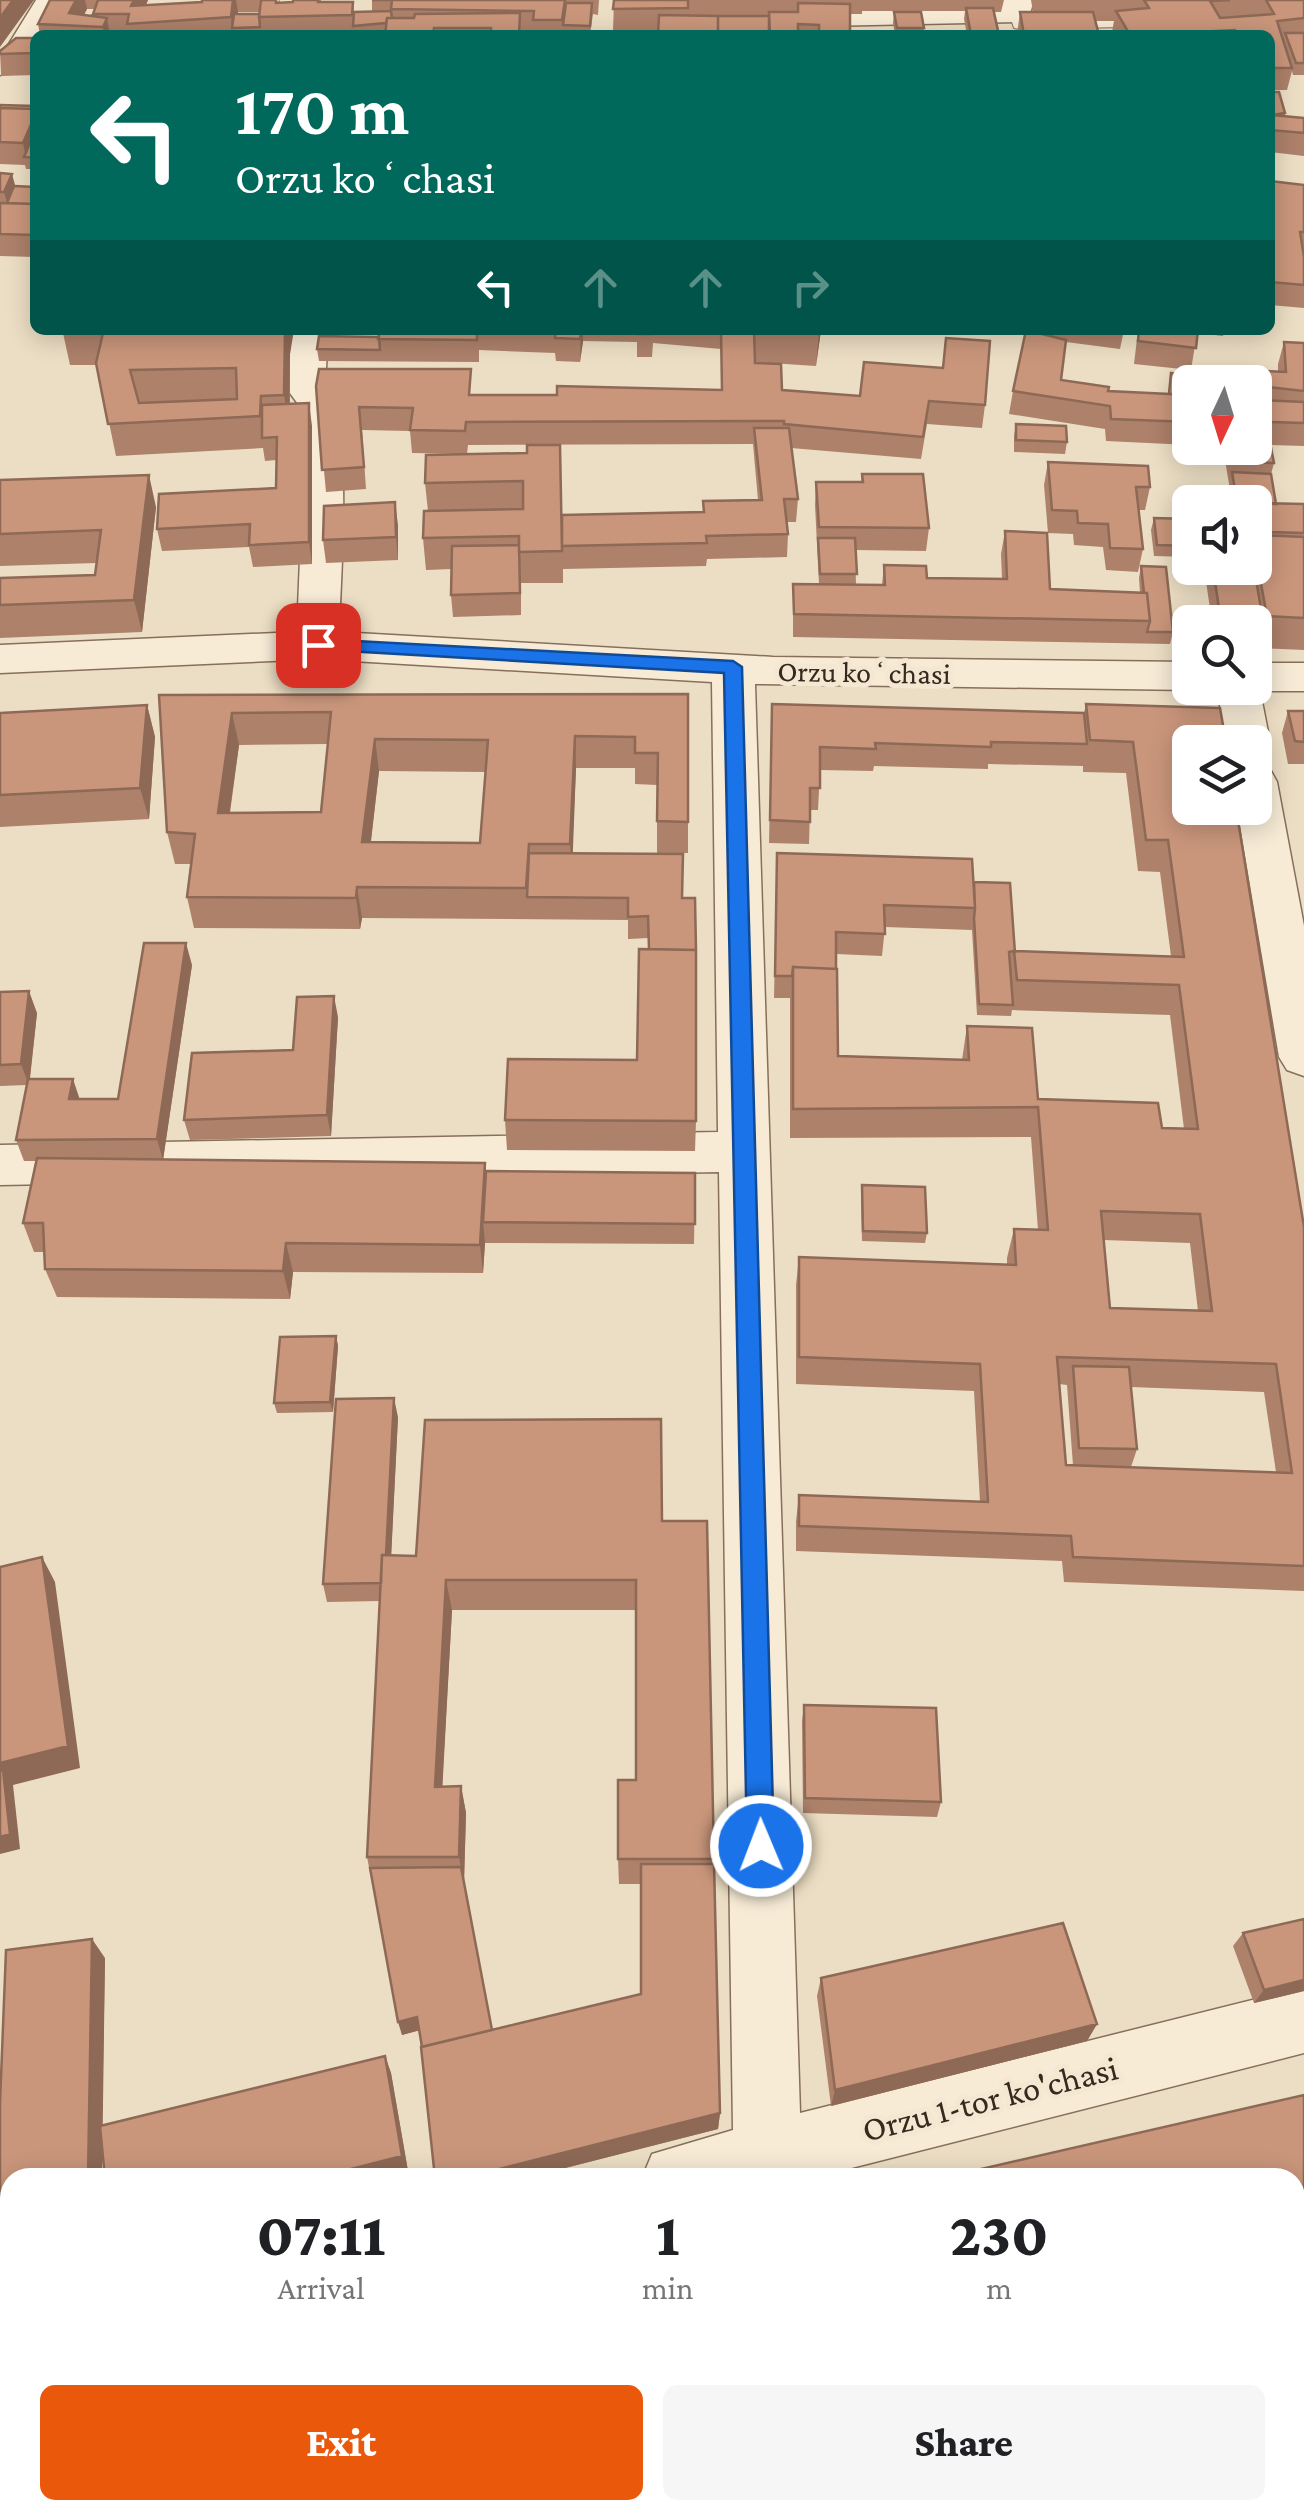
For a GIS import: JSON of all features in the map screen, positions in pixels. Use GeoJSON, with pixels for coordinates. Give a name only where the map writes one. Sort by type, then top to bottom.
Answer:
{"type":"FeatureCollection","features":[{"type":"Feature","properties":{"kind":"street"},"geometry":{"type":"LineString","coordinates":[[34,30],[52,0]]}},
{"type":"Feature","properties":{"kind":"street"},"geometry":{"type":"LineString","coordinates":[[741,19],[1018,6]]}},
{"type":"Feature","properties":{"kind":"street"},"geometry":{"type":"LineString","coordinates":[[310,335],[306,389],[318,402],[322,485],[318,645]]}},
{"type":"Feature","properties":{"kind":"street","name":"Orzu koʻchasi"},"geometry":{"type":"LineString","coordinates":[[0,659],[318,645],[773,672],[1172,676]]}},
{"type":"Feature","properties":{"kind":"street"},"geometry":{"type":"LineString","coordinates":[[733,667],[768,2155]]}},
{"type":"Feature","properties":{"kind":"street"},"geometry":{"type":"LineString","coordinates":[[1272,677],[1304,678]]}},
{"type":"Feature","properties":{"kind":"street"},"geometry":{"type":"LineString","coordinates":[[1263,825],[1304,1056]]}},
{"type":"Feature","properties":{"kind":"street"},"geometry":{"type":"LineString","coordinates":[[0,1166],[745,1152]]}},
{"type":"Feature","properties":{"kind":"street","name":"Orzu 1-tor ko'chasi"},"geometry":{"type":"LineString","coordinates":[[716,2168],[1304,2020]]}},
{"type":"Feature","properties":{"kind":"lane"},"geometry":{"type":"LineString","coordinates":[[1018,6],[1020,24],[1126,22]]}},
{"type":"Feature","properties":{"kind":"building"},"geometry":{"type":"Polygon","coordinates":[[[0,0],[13,0],[0,18],[0,0]]]}},
{"type":"Feature","properties":{"kind":"building"},"geometry":{"type":"Polygon","coordinates":[[[50,0],[76,0],[69,13],[107,18],[103,27],[38,24],[50,0]]]}},
{"type":"Feature","properties":{"kind":"building"},"geometry":{"type":"Polygon","coordinates":[[[98,0],[134,0],[131,6],[233,0],[231,17],[127,24],[129,14],[93,14],[98,0]]]}},
{"type":"Feature","properties":{"kind":"building"},"geometry":{"type":"Polygon","coordinates":[[[261,0],[353,2],[352,15],[259,17],[261,0]]]}},
{"type":"Feature","properties":{"kind":"building"},"geometry":{"type":"Polygon","coordinates":[[[392,0],[565,0],[562,20],[533,20],[534,11],[391,9],[392,0]]]}},
{"type":"Feature","properties":{"kind":"building"},"geometry":{"type":"Polygon","coordinates":[[[614,0],[688,0],[688,8],[613,9],[614,0]]]}},
{"type":"Feature","properties":{"kind":"building"},"geometry":{"type":"Polygon","coordinates":[[[1144,0],[1230,0],[1210,1],[1220,18],[1274,14],[1266,0],[1304,0],[1304,18],[1277,21],[1292,68],[1275,68],[1275,30],[1127,30],[1116,11],[1149,8],[1144,0]]]}},
{"type":"Feature","properties":{"kind":"building"},"geometry":{"type":"Polygon","coordinates":[[[566,3],[592,3],[590,26],[563,25],[566,3]]]}},
{"type":"Feature","properties":{"kind":"building"},"geometry":{"type":"Polygon","coordinates":[[[798,3],[850,4],[850,30],[819,30],[819,25],[798,24],[798,30],[770,30],[769,12],[798,12],[798,3]]]}},
{"type":"Feature","properties":{"kind":"building"},"geometry":{"type":"Polygon","coordinates":[[[966,8],[993,8],[998,30],[970,30],[966,8]]]}},
{"type":"Feature","properties":{"kind":"building"},"geometry":{"type":"Polygon","coordinates":[[[391,11],[392,18],[387,18],[386,23],[353,26],[354,12],[391,11]]]}},
{"type":"Feature","properties":{"kind":"building"},"geometry":{"type":"Polygon","coordinates":[[[894,12],[921,12],[924,28],[897,28],[894,12]]]}},
{"type":"Feature","properties":{"kind":"building"},"geometry":{"type":"Polygon","coordinates":[[[1020,12],[1093,12],[1098,30],[1023,30],[1020,12]]]}},
{"type":"Feature","properties":{"kind":"building"},"geometry":{"type":"Polygon","coordinates":[[[520,13],[519,30],[386,30],[387,18],[414,18],[415,14],[520,13]]]}},
{"type":"Feature","properties":{"kind":"building"},"geometry":{"type":"Polygon","coordinates":[[[234,14],[259,14],[260,27],[232,28],[234,14]]]}},
{"type":"Feature","properties":{"kind":"building"},"geometry":{"type":"Polygon","coordinates":[[[659,15],[718,16],[718,30],[658,30],[659,15]]]}},
{"type":"Feature","properties":{"kind":"building"},"geometry":{"type":"Polygon","coordinates":[[[718,16],[769,16],[769,30],[718,30],[718,16]]]}},
{"type":"Feature","properties":{"kind":"building"},"geometry":{"type":"Polygon","coordinates":[[[1285,33],[1304,33],[1304,63],[1296,63],[1285,33]]]}},
{"type":"Feature","properties":{"kind":"building"},"geometry":{"type":"Polygon","coordinates":[[[16,38],[30,38],[30,53],[0,51],[16,38]]]}},
{"type":"Feature","properties":{"kind":"building"},"geometry":{"type":"Polygon","coordinates":[[[1275,92],[1279,92],[1285,113],[1275,115],[1275,92]]]}},
{"type":"Feature","properties":{"kind":"building"},"geometry":{"type":"Polygon","coordinates":[[[0,105],[30,106],[30,109],[0,105]]]}},
{"type":"Feature","properties":{"kind":"building"},"geometry":{"type":"Polygon","coordinates":[[[0,108],[30,109],[30,127],[23,143],[0,142],[0,108]]]}},
{"type":"Feature","properties":{"kind":"building"},"geometry":{"type":"Polygon","coordinates":[[[1275,115],[1304,118],[1304,133],[1275,130],[1275,115]]]}},
{"type":"Feature","properties":{"kind":"building"},"geometry":{"type":"Polygon","coordinates":[[[0,173],[12,174],[4,192],[0,192],[0,173]]]}},
{"type":"Feature","properties":{"kind":"building"},"geometry":{"type":"Polygon","coordinates":[[[1275,182],[1304,185],[1304,232],[1300,232],[1304,285],[1275,282],[1275,182]]]}},
{"type":"Feature","properties":{"kind":"building"},"geometry":{"type":"Polygon","coordinates":[[[14,186],[30,187],[30,204],[7,203],[14,186]]]}},
{"type":"Feature","properties":{"kind":"building"},"geometry":{"type":"Polygon","coordinates":[[[0,203],[30,204],[30,235],[0,234],[0,203]]]}},
{"type":"Feature","properties":{"kind":"building"},"geometry":{"type":"Polygon","coordinates":[[[103,335],[285,335],[284,395],[261,396],[260,416],[108,424],[96,363],[103,335]],[[236,368],[130,370],[139,403],[237,399],[236,368]]]}},
{"type":"Feature","properties":{"kind":"building"},"geometry":{"type":"Polygon","coordinates":[[[379,335],[477,335],[477,340],[378,339],[379,335]]]}},
{"type":"Feature","properties":{"kind":"building"},"geometry":{"type":"Polygon","coordinates":[[[555,335],[580,335],[580,339],[555,338],[555,335]]]}},
{"type":"Feature","properties":{"kind":"building"},"geometry":{"type":"Polygon","coordinates":[[[721,335],[754,335],[755,363],[781,364],[782,390],[860,396],[864,362],[943,368],[946,338],[990,341],[985,405],[929,401],[923,437],[784,421],[466,422],[465,431],[410,430],[413,408],[359,407],[364,467],[322,470],[316,386],[319,369],[471,369],[469,395],[557,395],[557,386],[722,390],[721,335]]]}},
{"type":"Feature","properties":{"kind":"building"},"geometry":{"type":"Polygon","coordinates":[[[1025,335],[1066,340],[1061,380],[1109,387],[1108,391],[1172,394],[1172,421],[1111,419],[1110,406],[1013,391],[1025,335]]]}},
{"type":"Feature","properties":{"kind":"building"},"geometry":{"type":"Polygon","coordinates":[[[1139,335],[1197,335],[1196,348],[1138,341],[1139,335]]]}},
{"type":"Feature","properties":{"kind":"building"},"geometry":{"type":"Polygon","coordinates":[[[319,336],[379,337],[380,350],[317,349],[319,336]]]}},
{"type":"Feature","properties":{"kind":"building"},"geometry":{"type":"Polygon","coordinates":[[[1284,342],[1304,343],[1304,391],[1272,388],[1272,371],[1286,372],[1284,342]]]}},
{"type":"Feature","properties":{"kind":"building"},"geometry":{"type":"Polygon","coordinates":[[[1272,401],[1304,402],[1304,423],[1272,422],[1272,401]]]}},
{"type":"Feature","properties":{"kind":"building"},"geometry":{"type":"Polygon","coordinates":[[[309,403],[309,542],[249,545],[250,524],[157,529],[159,494],[276,488],[277,437],[262,438],[262,405],[309,403]]]}},
{"type":"Feature","properties":{"kind":"building"},"geometry":{"type":"Polygon","coordinates":[[[1016,424],[1066,426],[1067,442],[1016,440],[1016,424]]]}},
{"type":"Feature","properties":{"kind":"building"},"geometry":{"type":"Polygon","coordinates":[[[754,428],[789,428],[798,499],[784,499],[788,534],[706,536],[707,543],[562,546],[562,515],[704,512],[703,501],[762,500],[754,428]]]}},
{"type":"Feature","properties":{"kind":"building"},"geometry":{"type":"Polygon","coordinates":[[[527,445],[560,445],[562,551],[519,552],[519,536],[423,538],[424,511],[523,509],[523,481],[425,483],[426,455],[527,453],[527,445]]]}},
{"type":"Feature","properties":{"kind":"building"},"geometry":{"type":"Polygon","coordinates":[[[1048,462],[1148,466],[1150,487],[1136,487],[1143,549],[1110,548],[1108,524],[1078,523],[1077,511],[1052,510],[1048,462]]]}},
{"type":"Feature","properties":{"kind":"building"},"geometry":{"type":"Polygon","coordinates":[[[1232,472],[1271,474],[1276,504],[1272,504],[1272,485],[1234,485],[1232,472]]]}},
{"type":"Feature","properties":{"kind":"building"},"geometry":{"type":"Polygon","coordinates":[[[862,474],[923,474],[929,528],[819,527],[816,482],[863,482],[862,474]]]}},
{"type":"Feature","properties":{"kind":"building"},"geometry":{"type":"Polygon","coordinates":[[[149,475],[134,600],[0,605],[0,578],[95,575],[101,530],[0,534],[0,480],[149,475]]]}},
{"type":"Feature","properties":{"kind":"building"},"geometry":{"type":"Polygon","coordinates":[[[395,502],[396,537],[323,540],[324,506],[395,502]]]}},
{"type":"Feature","properties":{"kind":"building"},"geometry":{"type":"Polygon","coordinates":[[[1272,503],[1304,504],[1304,533],[1272,532],[1272,503]]]}},
{"type":"Feature","properties":{"kind":"building"},"geometry":{"type":"Polygon","coordinates":[[[1154,518],[1172,518],[1172,545],[1157,545],[1154,518]]]}},
{"type":"Feature","properties":{"kind":"building"},"geometry":{"type":"Polygon","coordinates":[[[1005,531],[1047,533],[1050,589],[1147,593],[1150,621],[794,614],[793,584],[885,585],[884,565],[926,566],[927,578],[1007,579],[1005,531]]]}},
{"type":"Feature","properties":{"kind":"building"},"geometry":{"type":"Polygon","coordinates":[[[1272,536],[1304,537],[1304,618],[1272,616],[1272,605],[1265,605],[1261,585],[1272,585],[1272,536]]]}},
{"type":"Feature","properties":{"kind":"building"},"geometry":{"type":"Polygon","coordinates":[[[818,538],[855,538],[857,574],[820,574],[818,538]]]}},
{"type":"Feature","properties":{"kind":"building"},"geometry":{"type":"Polygon","coordinates":[[[519,545],[520,593],[451,595],[452,546],[519,545]]]}},
{"type":"Feature","properties":{"kind":"building"},"geometry":{"type":"Polygon","coordinates":[[[1141,566],[1166,567],[1172,632],[1147,632],[1150,621],[1141,566]]]}},
{"type":"Feature","properties":{"kind":"building"},"geometry":{"type":"Polygon","coordinates":[[[1216,585],[1257,585],[1260,605],[1218,605],[1216,585]]]}},
{"type":"Feature","properties":{"kind":"building"},"geometry":{"type":"Polygon","coordinates":[[[688,694],[688,822],[657,821],[658,753],[635,753],[635,737],[575,736],[570,844],[529,844],[526,888],[357,887],[356,898],[187,897],[195,834],[167,832],[159,695],[688,694]],[[331,712],[232,713],[218,813],[321,812],[331,712]],[[375,739],[362,842],[480,843],[488,740],[375,739]]]}},
{"type":"Feature","properties":{"kind":"building"},"geometry":{"type":"Polygon","coordinates":[[[772,704],[1084,713],[1087,744],[991,742],[991,747],[875,743],[876,749],[820,747],[820,788],[810,788],[810,822],[770,820],[772,704]]]}},
{"type":"Feature","properties":{"kind":"building"},"geometry":{"type":"Polygon","coordinates":[[[1086,704],[1220,708],[1223,725],[1172,725],[1172,825],[1239,825],[1304,1227],[1304,1566],[1073,1557],[1071,1536],[799,1526],[799,1495],[988,1502],[980,1364],[799,1357],[799,1257],[1016,1265],[1014,1229],[1048,1230],[1038,1107],[793,1109],[793,967],[837,969],[838,1056],[969,1060],[967,1026],[1032,1028],[1038,1099],[1158,1103],[1162,1128],[1198,1129],[1179,985],[1017,980],[1014,951],[1184,957],[1168,840],[1146,840],[1133,742],[1090,740],[1086,704]],[[1101,1211],[1110,1308],[1212,1311],[1200,1214],[1101,1211]],[[1057,1357],[1066,1465],[1292,1473],[1276,1364],[1057,1357]]]}},
{"type":"Feature","properties":{"kind":"building"},"geometry":{"type":"Polygon","coordinates":[[[147,705],[140,788],[0,795],[0,713],[147,705]]]}},
{"type":"Feature","properties":{"kind":"building"},"geometry":{"type":"Polygon","coordinates":[[[1288,711],[1304,711],[1304,742],[1295,741],[1288,711]]]}},
{"type":"Feature","properties":{"kind":"building"},"geometry":{"type":"Polygon","coordinates":[[[529,853],[683,854],[682,898],[695,898],[696,950],[649,949],[648,916],[628,917],[628,898],[527,897],[529,853]]]}},
{"type":"Feature","properties":{"kind":"building"},"geometry":{"type":"Polygon","coordinates":[[[777,853],[972,859],[975,908],[884,905],[885,934],[836,932],[836,969],[793,967],[792,976],[775,976],[777,853]]]}},
{"type":"Feature","properties":{"kind":"building"},"geometry":{"type":"Polygon","coordinates":[[[974,882],[1010,883],[1015,953],[1009,952],[1013,1005],[979,1004],[974,882]]]}},
{"type":"Feature","properties":{"kind":"building"},"geometry":{"type":"Polygon","coordinates":[[[144,943],[186,943],[157,1139],[16,1140],[28,1079],[73,1079],[69,1099],[118,1099],[144,943]]]}},
{"type":"Feature","properties":{"kind":"building"},"geometry":{"type":"Polygon","coordinates":[[[639,949],[696,950],[696,1121],[505,1120],[508,1059],[637,1060],[639,949]]]}},
{"type":"Feature","properties":{"kind":"building"},"geometry":{"type":"Polygon","coordinates":[[[29,991],[21,1064],[0,1065],[0,992],[29,991]]]}},
{"type":"Feature","properties":{"kind":"building"},"geometry":{"type":"Polygon","coordinates":[[[334,996],[327,1115],[184,1120],[192,1053],[293,1050],[297,997],[334,996]]]}},
{"type":"Feature","properties":{"kind":"building"},"geometry":{"type":"Polygon","coordinates":[[[37,1158],[485,1163],[480,1245],[286,1243],[283,1271],[45,1269],[43,1223],[23,1223],[37,1158]]]}},
{"type":"Feature","properties":{"kind":"building"},"geometry":{"type":"Polygon","coordinates":[[[486,1171],[695,1173],[695,1224],[483,1222],[486,1171]]]}},
{"type":"Feature","properties":{"kind":"building"},"geometry":{"type":"Polygon","coordinates":[[[862,1185],[925,1187],[927,1233],[863,1231],[862,1185]]]}},
{"type":"Feature","properties":{"kind":"building"},"geometry":{"type":"Polygon","coordinates":[[[336,1336],[330,1402],[274,1403],[280,1337],[336,1336]]]}},
{"type":"Feature","properties":{"kind":"building"},"geometry":{"type":"Polygon","coordinates":[[[1073,1366],[1129,1367],[1137,1449],[1079,1448],[1073,1366]]]}},
{"type":"Feature","properties":{"kind":"building"},"geometry":{"type":"Polygon","coordinates":[[[394,1398],[386,1555],[382,1555],[381,1583],[323,1584],[336,1399],[394,1398]]]}},
{"type":"Feature","properties":{"kind":"building"},"geometry":{"type":"Polygon","coordinates":[[[661,1419],[662,1521],[707,1521],[714,1859],[618,1859],[618,1780],[636,1780],[636,1580],[446,1580],[435,1787],[461,1786],[459,1857],[367,1857],[382,1555],[416,1556],[425,1420],[661,1419]]]}},
{"type":"Feature","properties":{"kind":"building"},"geometry":{"type":"Polygon","coordinates":[[[42,1557],[68,1746],[0,1763],[0,1567],[42,1557]]]}},
{"type":"Feature","properties":{"kind":"building"},"geometry":{"type":"Polygon","coordinates":[[[804,1705],[936,1708],[941,1802],[805,1798],[804,1705]]]}},
{"type":"Feature","properties":{"kind":"building"},"geometry":{"type":"Polygon","coordinates":[[[3,1770],[10,1834],[0,1837],[0,1771],[3,1770]]]}},
{"type":"Feature","properties":{"kind":"building"},"geometry":{"type":"Polygon","coordinates":[[[641,1864],[714,1864],[720,2113],[503,2168],[434,2168],[421,2047],[641,1994],[641,1864]]]}},
{"type":"Feature","properties":{"kind":"building"},"geometry":{"type":"Polygon","coordinates":[[[461,1867],[492,2030],[422,2047],[417,2017],[398,2022],[370,1868],[461,1867]]]}},
{"type":"Feature","properties":{"kind":"building"},"geometry":{"type":"Polygon","coordinates":[[[1304,1919],[1304,1980],[1264,1990],[1243,1933],[1304,1919]]]}},
{"type":"Feature","properties":{"kind":"building"},"geometry":{"type":"Polygon","coordinates":[[[1063,1923],[1097,2024],[835,2090],[821,1978],[1063,1923]]]}},
{"type":"Feature","properties":{"kind":"building"},"geometry":{"type":"Polygon","coordinates":[[[92,1939],[88,2168],[0,2168],[6,1950],[92,1939]]]}},
{"type":"Feature","properties":{"kind":"building"},"geometry":{"type":"Polygon","coordinates":[[[385,2056],[402,2156],[355,2168],[104,2168],[100,2126],[385,2056]]]}},
{"type":"Feature","properties":{"kind":"building"},"geometry":{"type":"Polygon","coordinates":[[[1304,2095],[1304,2168],[986,2168],[1304,2095]]]}},
{"type":"Feature","properties":{"kind":"route"},"geometry":{"type":"LineString","coordinates":[[318,645],[733,667],[761,1846]]}}]}
